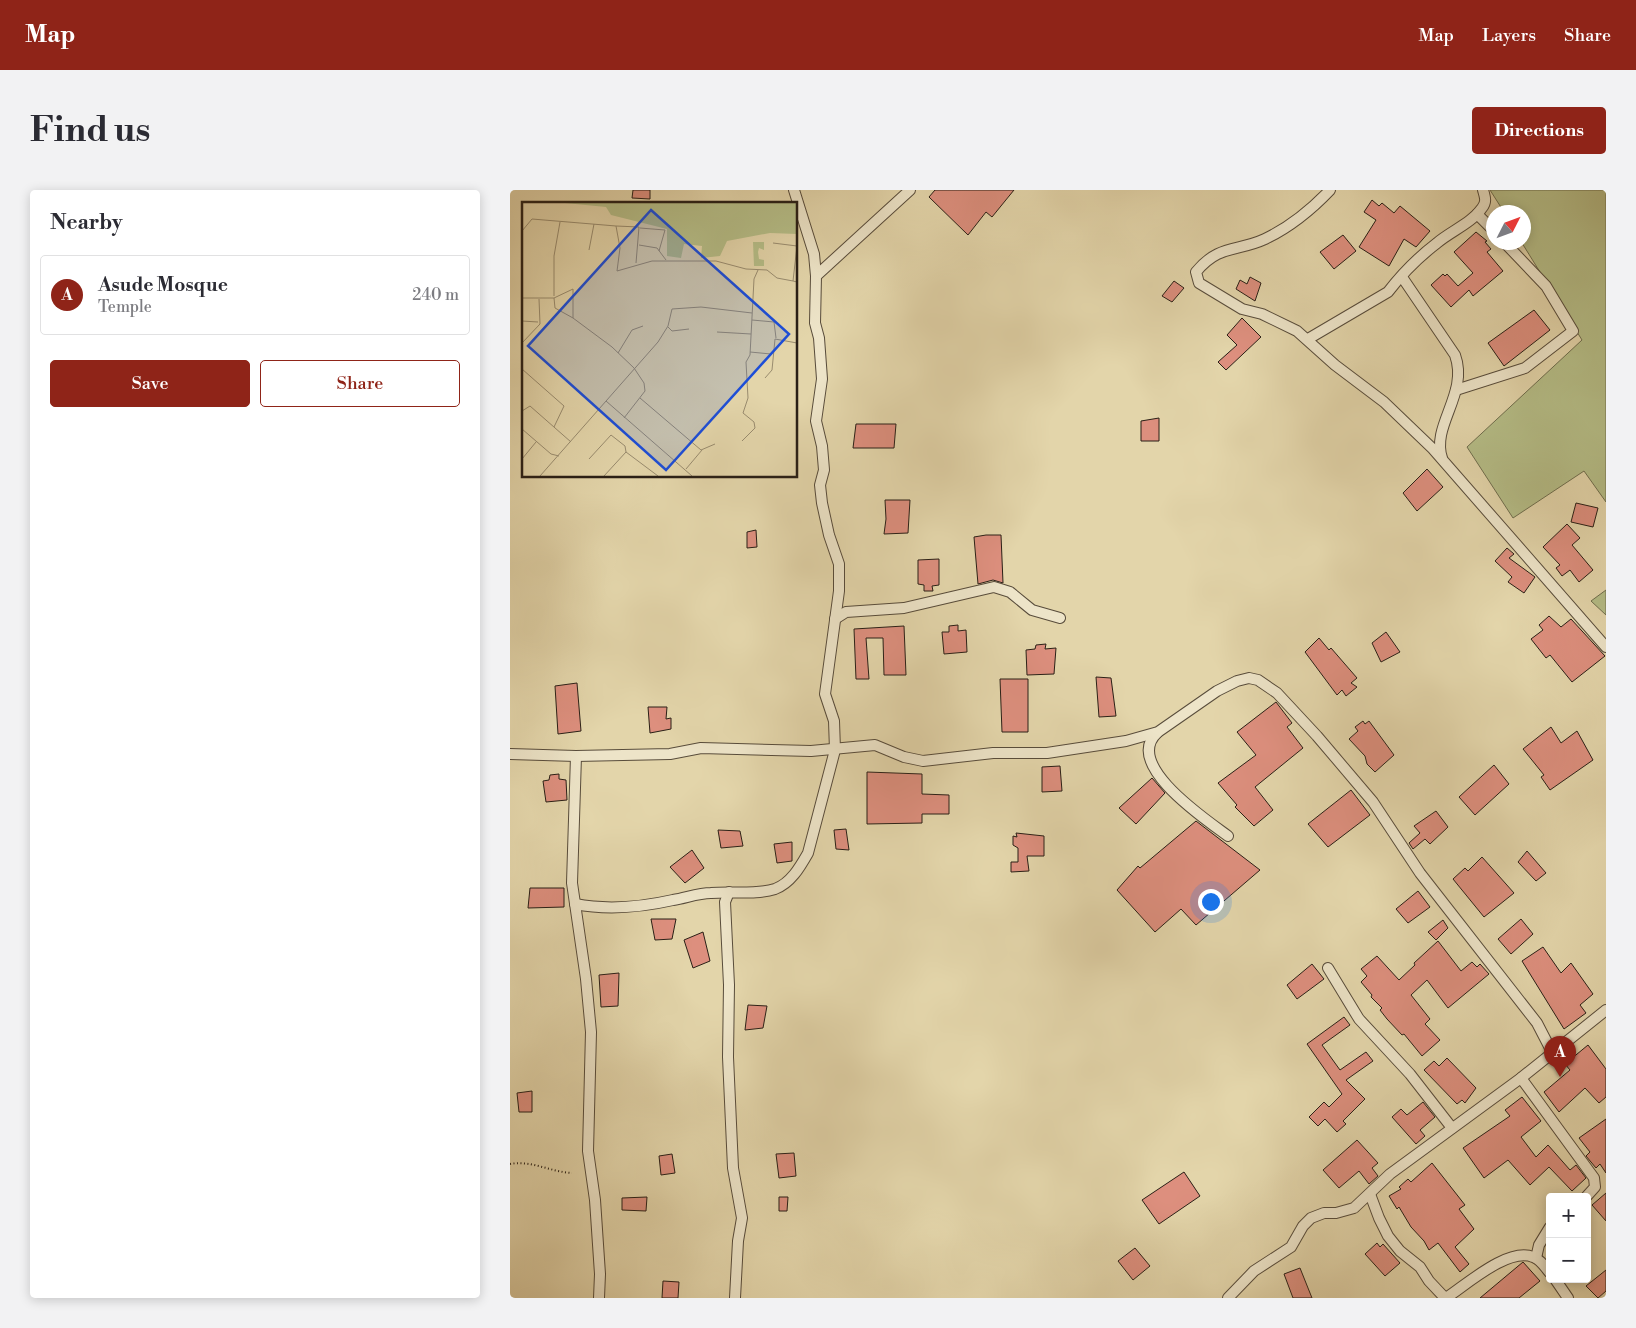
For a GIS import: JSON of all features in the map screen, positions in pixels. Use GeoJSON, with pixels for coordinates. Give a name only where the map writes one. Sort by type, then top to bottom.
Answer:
{"type":"FeatureCollection","features":[{"type":"Feature","properties":{"kind":"street"},"geometry":{"type":"LineString","coordinates":[[794,190],[798,202]]}},
{"type":"Feature","properties":{"kind":"street"},"geometry":{"type":"LineString","coordinates":[[816,276],[910,190]]}},
{"type":"Feature","properties":{"kind":"street"},"geometry":{"type":"LineString","coordinates":[[1330,190],[1311,209],[1282,230],[1263,240],[1224,250],[1204,263],[1196,272],[1199,284],[1242,309],[1262,314],[1308,339],[1336,365],[1384,402],[1443,460],[1606,647]]}},
{"type":"Feature","properties":{"kind":"street"},"geometry":{"type":"LineString","coordinates":[[1308,339],[1388,292],[1436,243],[1477,214],[1484,206],[1486,199],[1483,190]]}},
{"type":"Feature","properties":{"kind":"street"},"geometry":{"type":"LineString","coordinates":[[575,904],[593,907],[628,905],[672,901],[708,893],[762,891],[776,888],[786,883],[799,868],[808,853],[835,750],[834,721],[825,694],[835,619],[839,564],[829,535],[820,485],[824,470],[822,446],[816,420],[822,379],[819,338],[815,323],[816,276],[814,254],[798,203]]}},
{"type":"Feature","properties":{"kind":"street"},"geometry":{"type":"LineString","coordinates":[[1477,214],[1486,223]]}},
{"type":"Feature","properties":{"kind":"street"},"geometry":{"type":"LineString","coordinates":[[1456,390],[1525,368],[1572,335],[1573,331],[1546,286],[1512,250]]}},
{"type":"Feature","properties":{"kind":"street"},"geometry":{"type":"LineString","coordinates":[[1402,277],[1455,355],[1459,368],[1456,390],[1439,438],[1443,460]]}},
{"type":"Feature","properties":{"kind":"street"},"geometry":{"type":"LineString","coordinates":[[835,619],[846,612],[904,608],[994,587],[1010,592],[1032,610],[1060,618]]}},
{"type":"Feature","properties":{"kind":"street"},"geometry":{"type":"LineString","coordinates":[[1228,836],[1188,805],[1153,767],[1149,758],[1148,746],[1150,739],[1158,732],[1217,691],[1237,681],[1249,678],[1266,685],[1317,736],[1373,802],[1420,873],[1538,1024],[1552,1052]]}},
{"type":"Feature","properties":{"kind":"street"},"geometry":{"type":"LineString","coordinates":[[510,754],[576,756],[670,754],[701,748],[810,751],[874,745],[904,757],[923,761],[993,754],[1047,753],[1126,741],[1158,732]]}},
{"type":"Feature","properties":{"kind":"street"},"geometry":{"type":"LineString","coordinates":[[576,756],[572,861],[575,904],[586,979],[591,1032],[588,1151],[595,1200],[600,1274],[599,1298]]}},
{"type":"Feature","properties":{"kind":"street"},"geometry":{"type":"LineString","coordinates":[[729,892],[726,902],[729,968],[728,1057],[733,1168],[742,1218],[738,1241],[736,1298]]}},
{"type":"Feature","properties":{"kind":"street"},"geometry":{"type":"LineString","coordinates":[[1328,968],[1359,1019],[1410,1074],[1452,1128]]}},
{"type":"Feature","properties":{"kind":"street"},"geometry":{"type":"LineString","coordinates":[[1228,1298],[1254,1271],[1291,1247],[1303,1226],[1311,1218],[1324,1213],[1349,1211],[1390,1174],[1521,1078],[1606,1010]]}},
{"type":"Feature","properties":{"kind":"street"},"geometry":{"type":"LineString","coordinates":[[1521,1078],[1594,1178],[1595,1187],[1590,1193]]}},
{"type":"Feature","properties":{"kind":"street"},"geometry":{"type":"LineString","coordinates":[[1370,1194],[1388,1236],[1400,1251],[1420,1266],[1429,1281],[1446,1298],[1508,1258],[1526,1255],[1536,1258],[1546,1269]]}},
{"type":"Feature","properties":{"kind":"street"},"geometry":{"type":"LineString","coordinates":[[1536,1258],[1538,1245],[1546,1233]]}},
{"type":"Feature","properties":{"kind":"street"},"geometry":{"type":"LineString","coordinates":[[1558,1283],[1568,1298]]}},
{"type":"Feature","properties":{"kind":"path"},"geometry":{"type":"LineString","coordinates":[[510,1164],[536,1165],[561,1172],[572,1172]]}},
{"type":"Feature","properties":{"kind":"green space"},"geometry":{"type":"Polygon","coordinates":[[[1490,190],[1606,190],[1606,502],[1584,471],[1513,518],[1467,447],[1582,340],[1526,250],[1531,250],[1531,205],[1500,205],[1490,190]]]}},
{"type":"Feature","properties":{"kind":"green space"},"geometry":{"type":"Polygon","coordinates":[[[1606,590],[1606,615],[1591,601],[1606,590]]]}},
{"type":"Feature","properties":{"kind":"building"},"geometry":{"type":"Polygon","coordinates":[[[633,190],[650,190],[650,199],[632,198],[633,190]]]}},
{"type":"Feature","properties":{"kind":"building"},"geometry":{"type":"Polygon","coordinates":[[[935,190],[1014,190],[992,217],[986,212],[968,235],[929,197],[935,190]]]}},
{"type":"Feature","properties":{"kind":"building"},"geometry":{"type":"Polygon","coordinates":[[[1372,200],[1379,206],[1382,203],[1394,213],[1400,206],[1430,231],[1416,247],[1404,239],[1389,266],[1359,247],[1376,220],[1364,212],[1372,200]]]}},
{"type":"Feature","properties":{"kind":"building"},"geometry":{"type":"Polygon","coordinates":[[[1476,232],[1486,240],[1486,250],[1490,250],[1487,252],[1503,271],[1473,296],[1469,290],[1451,307],[1431,285],[1443,274],[1445,276],[1447,274],[1458,286],[1473,273],[1454,252],[1476,232]]]}},
{"type":"Feature","properties":{"kind":"building"},"geometry":{"type":"Polygon","coordinates":[[[1343,235],[1356,251],[1334,269],[1320,252],[1343,235]]]}},
{"type":"Feature","properties":{"kind":"building"},"geometry":{"type":"Polygon","coordinates":[[[1250,277],[1261,283],[1255,301],[1236,289],[1240,280],[1247,284],[1250,277]]]}},
{"type":"Feature","properties":{"kind":"building"},"geometry":{"type":"Polygon","coordinates":[[[1174,281],[1184,288],[1172,302],[1162,296],[1174,281]]]}},
{"type":"Feature","properties":{"kind":"building"},"geometry":{"type":"Polygon","coordinates":[[[1534,310],[1550,330],[1504,366],[1488,343],[1534,310]]]}},
{"type":"Feature","properties":{"kind":"building"},"geometry":{"type":"Polygon","coordinates":[[[1242,318],[1261,337],[1226,370],[1218,362],[1237,345],[1227,335],[1242,318]]]}},
{"type":"Feature","properties":{"kind":"building"},"geometry":{"type":"Polygon","coordinates":[[[1159,418],[1159,441],[1141,441],[1141,421],[1159,418]]]}},
{"type":"Feature","properties":{"kind":"building"},"geometry":{"type":"Polygon","coordinates":[[[856,424],[896,424],[894,448],[853,448],[856,424]]]}},
{"type":"Feature","properties":{"kind":"building"},"geometry":{"type":"Polygon","coordinates":[[[1427,469],[1443,487],[1417,511],[1403,493],[1427,469]]]}},
{"type":"Feature","properties":{"kind":"building"},"geometry":{"type":"Polygon","coordinates":[[[885,500],[910,500],[908,533],[884,534],[886,519],[885,500]]]}},
{"type":"Feature","properties":{"kind":"building"},"geometry":{"type":"Polygon","coordinates":[[[1576,503],[1598,508],[1593,527],[1571,522],[1576,503]]]}},
{"type":"Feature","properties":{"kind":"building"},"geometry":{"type":"Polygon","coordinates":[[[1567,524],[1580,538],[1572,545],[1593,570],[1579,582],[1570,570],[1562,576],[1556,568],[1560,565],[1543,547],[1567,524]]]}},
{"type":"Feature","properties":{"kind":"building"},"geometry":{"type":"Polygon","coordinates":[[[756,530],[757,547],[747,548],[747,532],[756,530]]]}},
{"type":"Feature","properties":{"kind":"building"},"geometry":{"type":"Polygon","coordinates":[[[1001,535],[1003,583],[993,580],[978,584],[974,537],[1001,535]]]}},
{"type":"Feature","properties":{"kind":"building"},"geometry":{"type":"Polygon","coordinates":[[[1507,548],[1514,554],[1509,558],[1535,577],[1524,593],[1508,582],[1512,577],[1495,561],[1507,548]]]}},
{"type":"Feature","properties":{"kind":"building"},"geometry":{"type":"Polygon","coordinates":[[[939,559],[939,585],[932,586],[933,591],[924,591],[924,585],[918,584],[918,560],[939,559]]]}},
{"type":"Feature","properties":{"kind":"building"},"geometry":{"type":"Polygon","coordinates":[[[1549,616],[1561,627],[1571,619],[1605,656],[1572,682],[1550,655],[1546,658],[1531,639],[1543,630],[1539,625],[1549,616]]]}},
{"type":"Feature","properties":{"kind":"building"},"geometry":{"type":"Polygon","coordinates":[[[958,625],[958,631],[966,630],[967,652],[944,654],[942,632],[949,632],[949,626],[958,625]]]}},
{"type":"Feature","properties":{"kind":"building"},"geometry":{"type":"Polygon","coordinates":[[[904,626],[906,675],[884,675],[883,638],[866,638],[869,679],[856,679],[854,629],[904,626]]]}},
{"type":"Feature","properties":{"kind":"building"},"geometry":{"type":"Polygon","coordinates":[[[1386,632],[1400,652],[1381,662],[1372,643],[1386,632]]]}},
{"type":"Feature","properties":{"kind":"building"},"geometry":{"type":"Polygon","coordinates":[[[1319,638],[1329,650],[1331,648],[1357,678],[1351,683],[1357,687],[1346,696],[1342,690],[1337,695],[1305,652],[1319,638]]]}},
{"type":"Feature","properties":{"kind":"building"},"geometry":{"type":"Polygon","coordinates":[[[1046,644],[1045,649],[1056,648],[1054,674],[1027,675],[1026,650],[1035,649],[1036,645],[1046,644]]]}},
{"type":"Feature","properties":{"kind":"building"},"geometry":{"type":"Polygon","coordinates":[[[1096,677],[1111,678],[1116,716],[1099,717],[1096,677]]]}},
{"type":"Feature","properties":{"kind":"building"},"geometry":{"type":"Polygon","coordinates":[[[1000,679],[1028,679],[1028,732],[1002,732],[1000,679]]]}},
{"type":"Feature","properties":{"kind":"building"},"geometry":{"type":"Polygon","coordinates":[[[577,683],[581,731],[558,734],[555,686],[577,683]]]}},
{"type":"Feature","properties":{"kind":"building"},"geometry":{"type":"Polygon","coordinates":[[[1276,702],[1292,723],[1287,727],[1303,748],[1255,787],[1273,810],[1254,826],[1235,807],[1237,805],[1218,783],[1256,755],[1237,732],[1276,702]]]}},
{"type":"Feature","properties":{"kind":"building"},"geometry":{"type":"Polygon","coordinates":[[[648,707],[667,707],[666,719],[671,718],[671,729],[650,733],[648,707]]]}},
{"type":"Feature","properties":{"kind":"building"},"geometry":{"type":"Polygon","coordinates":[[[1363,721],[1365,724],[1369,721],[1394,755],[1375,772],[1367,764],[1365,756],[1349,739],[1358,731],[1355,727],[1363,721]]]}},
{"type":"Feature","properties":{"kind":"building"},"geometry":{"type":"Polygon","coordinates":[[[1551,727],[1561,743],[1577,731],[1593,760],[1550,790],[1541,777],[1544,775],[1523,749],[1551,727]]]}},
{"type":"Feature","properties":{"kind":"building"},"geometry":{"type":"Polygon","coordinates":[[[1494,765],[1509,784],[1475,815],[1459,797],[1494,765]]]}},
{"type":"Feature","properties":{"kind":"building"},"geometry":{"type":"Polygon","coordinates":[[[1060,766],[1062,791],[1042,792],[1042,767],[1060,766]]]}},
{"type":"Feature","properties":{"kind":"building"},"geometry":{"type":"Polygon","coordinates":[[[867,772],[922,774],[922,794],[949,795],[949,814],[922,814],[922,823],[867,824],[867,772]]]}},
{"type":"Feature","properties":{"kind":"building"},"geometry":{"type":"Polygon","coordinates":[[[559,774],[559,779],[566,780],[567,800],[546,802],[543,781],[549,780],[550,775],[559,774]]]}},
{"type":"Feature","properties":{"kind":"building"},"geometry":{"type":"Polygon","coordinates":[[[1152,778],[1165,793],[1136,824],[1119,808],[1152,778]]]}},
{"type":"Feature","properties":{"kind":"building"},"geometry":{"type":"Polygon","coordinates":[[[1351,790],[1370,815],[1328,847],[1308,824],[1351,790]]]}},
{"type":"Feature","properties":{"kind":"building"},"geometry":{"type":"Polygon","coordinates":[[[1436,811],[1448,827],[1430,844],[1425,839],[1413,849],[1409,843],[1420,833],[1414,826],[1436,811]]]}},
{"type":"Feature","properties":{"kind":"building"},"geometry":{"type":"Polygon","coordinates":[[[1196,821],[1260,870],[1196,925],[1181,909],[1155,932],[1117,890],[1138,866],[1140,868],[1196,821]]]}},
{"type":"Feature","properties":{"kind":"building"},"geometry":{"type":"Polygon","coordinates":[[[846,829],[849,850],[836,849],[834,830],[846,829]]]}},
{"type":"Feature","properties":{"kind":"building"},"geometry":{"type":"Polygon","coordinates":[[[718,830],[740,831],[743,846],[721,848],[718,830]]]}},
{"type":"Feature","properties":{"kind":"building"},"geometry":{"type":"Polygon","coordinates":[[[1016,833],[1044,836],[1044,856],[1027,856],[1029,871],[1011,872],[1011,862],[1018,862],[1018,848],[1013,845],[1013,836],[1017,837],[1016,833]]]}},
{"type":"Feature","properties":{"kind":"building"},"geometry":{"type":"Polygon","coordinates":[[[792,842],[792,861],[777,863],[774,844],[792,842]]]}},
{"type":"Feature","properties":{"kind":"building"},"geometry":{"type":"Polygon","coordinates":[[[692,850],[704,868],[685,883],[670,867],[692,850]]]}},
{"type":"Feature","properties":{"kind":"building"},"geometry":{"type":"Polygon","coordinates":[[[1527,851],[1546,873],[1536,881],[1518,862],[1527,851]]]}},
{"type":"Feature","properties":{"kind":"building"},"geometry":{"type":"Polygon","coordinates":[[[1482,857],[1514,893],[1484,917],[1453,879],[1465,868],[1468,871],[1482,857]]]}},
{"type":"Feature","properties":{"kind":"building"},"geometry":{"type":"Polygon","coordinates":[[[530,888],[564,888],[564,907],[528,908],[530,888]]]}},
{"type":"Feature","properties":{"kind":"building"},"geometry":{"type":"Polygon","coordinates":[[[1418,891],[1430,907],[1408,923],[1396,909],[1418,891]]]}},
{"type":"Feature","properties":{"kind":"building"},"geometry":{"type":"Polygon","coordinates":[[[651,919],[676,919],[672,939],[655,940],[651,919]]]}},
{"type":"Feature","properties":{"kind":"building"},"geometry":{"type":"Polygon","coordinates":[[[1521,919],[1533,934],[1511,954],[1498,939],[1521,919]]]}},
{"type":"Feature","properties":{"kind":"building"},"geometry":{"type":"Polygon","coordinates":[[[1443,920],[1448,928],[1436,940],[1428,932],[1443,920]]]}},
{"type":"Feature","properties":{"kind":"building"},"geometry":{"type":"Polygon","coordinates":[[[703,932],[710,961],[693,968],[684,940],[703,932]]]}},
{"type":"Feature","properties":{"kind":"building"},"geometry":{"type":"Polygon","coordinates":[[[1438,941],[1461,971],[1472,962],[1477,967],[1480,964],[1489,974],[1448,1008],[1427,980],[1411,995],[1430,1019],[1425,1024],[1440,1040],[1422,1056],[1404,1034],[1402,1035],[1380,1010],[1382,1008],[1371,997],[1372,995],[1361,982],[1367,976],[1361,969],[1377,956],[1399,980],[1438,941]]]}},
{"type":"Feature","properties":{"kind":"building"},"geometry":{"type":"Polygon","coordinates":[[[1543,947],[1561,973],[1571,963],[1593,994],[1580,1005],[1586,1013],[1564,1029],[1522,961],[1543,947]]]}},
{"type":"Feature","properties":{"kind":"building"},"geometry":{"type":"Polygon","coordinates":[[[1312,964],[1324,979],[1297,999],[1287,985],[1312,964]]]}},
{"type":"Feature","properties":{"kind":"building"},"geometry":{"type":"Polygon","coordinates":[[[619,973],[618,1006],[601,1007],[599,975],[619,973]]]}},
{"type":"Feature","properties":{"kind":"building"},"geometry":{"type":"Polygon","coordinates":[[[748,1005],[767,1006],[763,1028],[745,1030],[748,1005]]]}},
{"type":"Feature","properties":{"kind":"building"},"geometry":{"type":"Polygon","coordinates":[[[1344,1017],[1350,1025],[1322,1045],[1340,1070],[1366,1052],[1373,1061],[1346,1080],[1365,1099],[1343,1121],[1346,1124],[1337,1132],[1325,1119],[1318,1126],[1309,1117],[1324,1102],[1329,1107],[1342,1094],[1307,1044],[1344,1017]]]}},
{"type":"Feature","properties":{"kind":"building"},"geometry":{"type":"Polygon","coordinates":[[[1588,1045],[1606,1069],[1606,1097],[1599,1103],[1585,1088],[1559,1112],[1544,1092],[1570,1070],[1565,1064],[1588,1045]]]}},
{"type":"Feature","properties":{"kind":"building"},"geometry":{"type":"Polygon","coordinates":[[[1447,1058],[1476,1088],[1465,1103],[1462,1100],[1457,1104],[1424,1070],[1434,1061],[1439,1066],[1447,1058]]]}},
{"type":"Feature","properties":{"kind":"building"},"geometry":{"type":"Polygon","coordinates":[[[532,1091],[532,1112],[519,1112],[517,1093],[532,1091]]]}},
{"type":"Feature","properties":{"kind":"building"},"geometry":{"type":"Polygon","coordinates":[[[1522,1097],[1541,1121],[1521,1137],[1536,1157],[1548,1145],[1570,1170],[1576,1165],[1586,1178],[1572,1191],[1549,1167],[1530,1185],[1508,1160],[1484,1178],[1463,1148],[1510,1116],[1505,1110],[1522,1097]]]}},
{"type":"Feature","properties":{"kind":"building"},"geometry":{"type":"Polygon","coordinates":[[[1423,1102],[1435,1117],[1420,1130],[1425,1136],[1416,1144],[1392,1117],[1401,1109],[1407,1115],[1423,1102]]]}},
{"type":"Feature","properties":{"kind":"building"},"geometry":{"type":"Polygon","coordinates":[[[1606,1119],[1606,1173],[1600,1164],[1596,1168],[1586,1156],[1590,1152],[1579,1138],[1606,1119]]]}},
{"type":"Feature","properties":{"kind":"building"},"geometry":{"type":"Polygon","coordinates":[[[1357,1140],[1378,1163],[1372,1168],[1378,1176],[1369,1184],[1359,1171],[1339,1188],[1323,1170],[1357,1140]]]}},
{"type":"Feature","properties":{"kind":"building"},"geometry":{"type":"Polygon","coordinates":[[[794,1153],[796,1176],[779,1178],[776,1154],[794,1153]]]}},
{"type":"Feature","properties":{"kind":"building"},"geometry":{"type":"Polygon","coordinates":[[[672,1154],[675,1173],[661,1175],[659,1156],[672,1154]]]}},
{"type":"Feature","properties":{"kind":"building"},"geometry":{"type":"Polygon","coordinates":[[[1432,1163],[1465,1205],[1459,1209],[1474,1229],[1455,1247],[1469,1264],[1460,1272],[1438,1243],[1429,1250],[1389,1196],[1401,1189],[1399,1187],[1408,1179],[1411,1182],[1432,1163]]]}},
{"type":"Feature","properties":{"kind":"building"},"geometry":{"type":"Polygon","coordinates":[[[1184,1172],[1200,1196],[1159,1224],[1142,1200],[1184,1172]]]}},
{"type":"Feature","properties":{"kind":"building"},"geometry":{"type":"Polygon","coordinates":[[[1606,1193],[1606,1221],[1592,1205],[1606,1193]]]}},
{"type":"Feature","properties":{"kind":"building"},"geometry":{"type":"Polygon","coordinates":[[[647,1197],[646,1211],[622,1210],[622,1198],[647,1197]]]}},
{"type":"Feature","properties":{"kind":"building"},"geometry":{"type":"Polygon","coordinates":[[[779,1197],[788,1197],[787,1211],[779,1211],[779,1197]]]}},
{"type":"Feature","properties":{"kind":"building"},"geometry":{"type":"Polygon","coordinates":[[[1377,1243],[1380,1247],[1383,1244],[1400,1263],[1385,1276],[1365,1254],[1377,1243]]]}},
{"type":"Feature","properties":{"kind":"building"},"geometry":{"type":"Polygon","coordinates":[[[1135,1248],[1150,1266],[1133,1280],[1118,1261],[1135,1248]]]}},
{"type":"Feature","properties":{"kind":"building"},"geometry":{"type":"Polygon","coordinates":[[[1523,1262],[1540,1281],[1519,1298],[1480,1298],[1523,1262]]]}},
{"type":"Feature","properties":{"kind":"building"},"geometry":{"type":"Polygon","coordinates":[[[1300,1268],[1312,1298],[1293,1298],[1284,1274],[1300,1268]]]}},
{"type":"Feature","properties":{"kind":"building"},"geometry":{"type":"Polygon","coordinates":[[[1606,1270],[1606,1291],[1598,1298],[1586,1286],[1606,1270]]]}},
{"type":"Feature","properties":{"kind":"building"},"geometry":{"type":"Polygon","coordinates":[[[663,1281],[679,1282],[678,1298],[662,1298],[663,1281]]]}},
{"type":"Feature","properties":{"kind":"place","name":"Asude Mosque"},"geometry":{"type":"Point","coordinates":[1560,1077]}}]}
